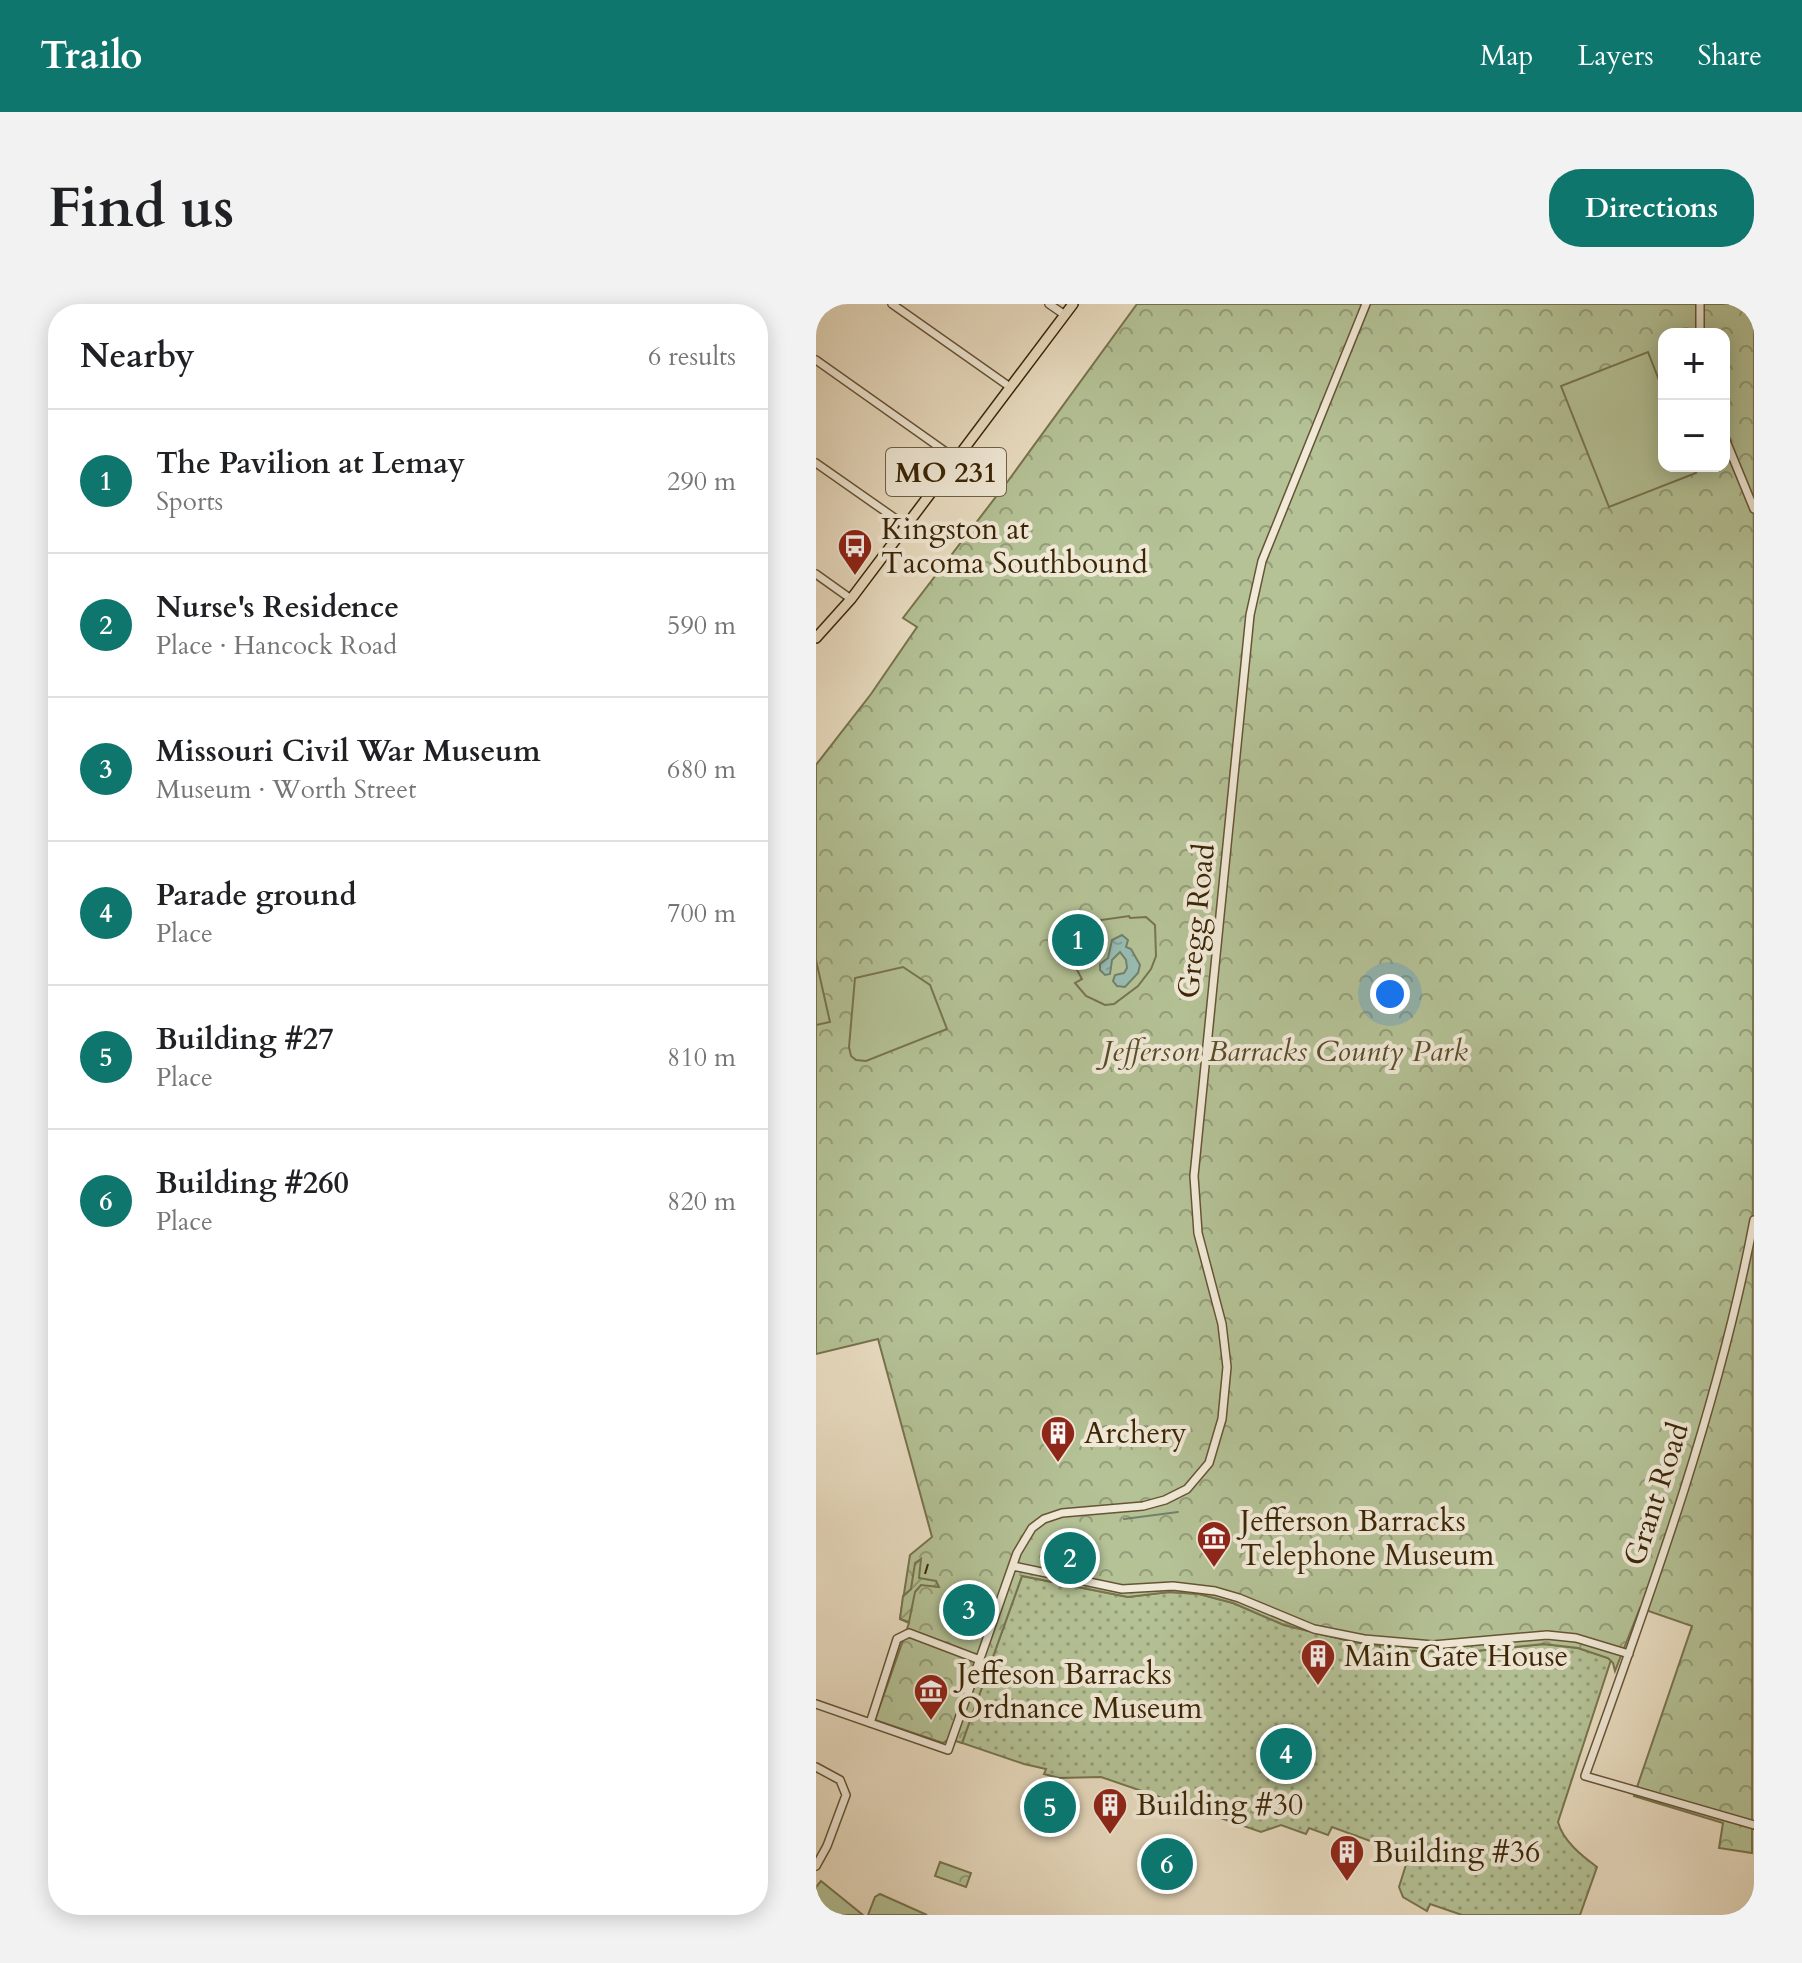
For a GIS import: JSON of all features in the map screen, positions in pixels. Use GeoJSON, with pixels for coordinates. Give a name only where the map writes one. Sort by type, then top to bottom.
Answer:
{"type":"FeatureCollection","features":[{"type":"Feature","properties":{"kind":"main road","name":"MO 231"},"geometry":{"type":"LineString","coordinates":[[816,638],[851,599],[1073,304]]}},
{"type":"Feature","properties":{"kind":"street"},"geometry":{"type":"LineString","coordinates":[[892,304],[1010,387]]}},
{"type":"Feature","properties":{"kind":"street"},"geometry":{"type":"LineString","coordinates":[[1049,304],[1065,315]]}},
{"type":"Feature","properties":{"kind":"street","name":"Gregg Road"},"geometry":{"type":"LineString","coordinates":[[870,1723],[948,1750],[1025,1536],[1044,1519],[1062,1513],[1154,1504],[1179,1494],[1203,1472],[1217,1440],[1225,1399],[1226,1349],[1198,1233],[1194,1176],[1250,615],[1262,561],[1366,304]]}},
{"type":"Feature","properties":{"kind":"street"},"geometry":{"type":"LineString","coordinates":[[1700,304],[1700,328]]}},
{"type":"Feature","properties":{"kind":"street"},"geometry":{"type":"LineString","coordinates":[[816,360],[956,459]]}},
{"type":"Feature","properties":{"kind":"street"},"geometry":{"type":"LineString","coordinates":[[1730,451],[1754,509]]}},
{"type":"Feature","properties":{"kind":"street"},"geometry":{"type":"LineString","coordinates":[[816,463],[906,526]]}},
{"type":"Feature","properties":{"kind":"street"},"geometry":{"type":"LineString","coordinates":[[816,574],[851,599]]}},
{"type":"Feature","properties":{"kind":"street","name":"Grant Road"},"geometry":{"type":"LineString","coordinates":[[1754,1220],[1697,1447],[1585,1776],[1754,1825]]}},
{"type":"Feature","properties":{"kind":"street"},"geometry":{"type":"LineString","coordinates":[[1013,1566],[1122,1589],[1173,1586],[1204,1589],[1239,1598],[1314,1629],[1364,1639],[1433,1645],[1547,1635],[1576,1638],[1629,1654]]}},
{"type":"Feature","properties":{"kind":"street"},"geometry":{"type":"LineString","coordinates":[[816,1704],[870,1723],[897,1639],[909,1633],[980,1660]]}},
{"type":"Feature","properties":{"kind":"street"},"geometry":{"type":"LineString","coordinates":[[816,1767],[844,1785],[846,1795],[816,1866]]}},
{"type":"Feature","properties":{"kind":"green space","name":"Jefferson Barracks County Park"},"geometry":{"type":"Polygon","coordinates":[[[1137,304],[1754,304],[1752,1853],[1719,1848],[1723,1823],[1634,1796],[1692,1626],[1640,1608],[1615,1671],[1608,1658],[1578,1648],[1544,1644],[1466,1652],[1380,1650],[1380,1646],[1284,1625],[1233,1603],[1199,1594],[1169,1592],[1128,1597],[1022,1576],[962,1743],[949,1739],[943,1743],[875,1720],[909,1623],[900,1619],[910,1555],[932,1537],[878,1339],[816,1354],[816,765],[871,694],[917,627],[903,618],[1137,304]]]}},
{"type":"Feature","properties":{"kind":"green space"},"geometry":{"type":"Polygon","coordinates":[[[1648,352],[1658,378],[1658,472],[1696,473],[1609,507],[1561,386],[1648,352]]]}},
{"type":"Feature","properties":{"kind":"green space"},"geometry":{"type":"Polygon","coordinates":[[[1146,917],[1155,925],[1156,956],[1151,969],[1138,986],[1114,1004],[1105,1005],[1086,996],[1075,983],[1082,979],[1076,968],[1102,930],[1101,920],[1146,917]]]}},
{"type":"Feature","properties":{"kind":"green space"},"geometry":{"type":"Polygon","coordinates":[[[816,960],[830,1022],[816,1025],[816,960]]]}},
{"type":"Feature","properties":{"kind":"green space"},"geometry":{"type":"Polygon","coordinates":[[[903,967],[930,985],[947,1029],[866,1061],[856,1060],[851,1056],[849,1047],[855,978],[903,967]]]}},
{"type":"Feature","properties":{"kind":"green space"},"geometry":{"type":"Polygon","coordinates":[[[921,1559],[919,1578],[936,1581],[939,1587],[921,1585],[915,1592],[909,1622],[900,1619],[903,1596],[911,1589],[915,1563],[921,1559]]]}},
{"type":"Feature","properties":{"kind":"green space"},"geometry":{"type":"Polygon","coordinates":[[[1022,1576],[1128,1597],[1169,1592],[1199,1594],[1233,1603],[1284,1625],[1381,1646],[1381,1650],[1466,1652],[1544,1644],[1578,1648],[1608,1658],[1611,1660],[1558,1822],[1569,1842],[1597,1867],[1580,1915],[1462,1915],[1430,1904],[1427,1911],[1403,1897],[1399,1887],[1409,1855],[1332,1827],[1328,1835],[1309,1828],[1306,1834],[1281,1825],[1261,1832],[1101,1777],[1059,1778],[1044,1774],[1046,1769],[962,1743],[1022,1576]]]}},
{"type":"Feature","properties":{"kind":"green space"},"geometry":{"type":"Polygon","coordinates":[[[940,1862],[971,1873],[966,1887],[935,1876],[940,1862]]]}},
{"type":"Feature","properties":{"kind":"green space"},"geometry":{"type":"Polygon","coordinates":[[[821,1881],[863,1915],[816,1915],[816,1887],[821,1881]]]}},
{"type":"Feature","properties":{"kind":"green space"},"geometry":{"type":"Polygon","coordinates":[[[880,1894],[927,1915],[868,1915],[875,1897],[880,1894]]]}},
{"type":"Feature","properties":{"kind":"water"},"geometry":{"type":"Polygon","coordinates":[[[1122,935],[1128,940],[1126,947],[1131,949],[1140,965],[1138,973],[1125,987],[1117,986],[1113,981],[1115,975],[1124,973],[1127,968],[1120,952],[1112,960],[1110,974],[1105,975],[1100,970],[1100,964],[1108,958],[1112,940],[1122,935]]]}},
{"type":"Feature","properties":{"kind":"waterway"},"geometry":{"type":"LineString","coordinates":[[1124,1519],[1178,1512]]}},
{"type":"Feature","properties":{"kind":"railway"},"geometry":{"type":"LineString","coordinates":[[925,1574],[928,1564]]}},
{"type":"Feature","properties":{"kind":"place","name":"Kingston at Tacoma Southbound"},"geometry":{"type":"Point","coordinates":[855,577]}},
{"type":"Feature","properties":{"kind":"place","name":"The Pavilion at Lemay"},"geometry":{"type":"Point","coordinates":[1078,940]}},
{"type":"Feature","properties":{"kind":"place","name":"Archery"},"geometry":{"type":"Point","coordinates":[1058,1464]}},
{"type":"Feature","properties":{"kind":"place","name":"Nurse's Residence"},"geometry":{"type":"Point","coordinates":[1070,1558]}},
{"type":"Feature","properties":{"kind":"place","name":"Jefferson Barracks Telephone Museum"},"geometry":{"type":"Point","coordinates":[1214,1569]}},
{"type":"Feature","properties":{"kind":"place","name":"Missouri Civil War Museum"},"geometry":{"type":"Point","coordinates":[969,1610]}},
{"type":"Feature","properties":{"kind":"place","name":"Main Gate House"},"geometry":{"type":"Point","coordinates":[1318,1687]}},
{"type":"Feature","properties":{"kind":"place","name":"Jeffeson Barracks Ordnance Museum"},"geometry":{"type":"Point","coordinates":[931,1722]}},
{"type":"Feature","properties":{"kind":"place","name":"Parade ground"},"geometry":{"type":"Point","coordinates":[1286,1754]}},
{"type":"Feature","properties":{"kind":"place","name":"Building #27"},"geometry":{"type":"Point","coordinates":[1050,1807]}},
{"type":"Feature","properties":{"kind":"place","name":"Building #30"},"geometry":{"type":"Point","coordinates":[1110,1836]}},
{"type":"Feature","properties":{"kind":"place","name":"Building #260"},"geometry":{"type":"Point","coordinates":[1167,1864]}},
{"type":"Feature","properties":{"kind":"place","name":"Building #36"},"geometry":{"type":"Point","coordinates":[1347,1883]}}]}
